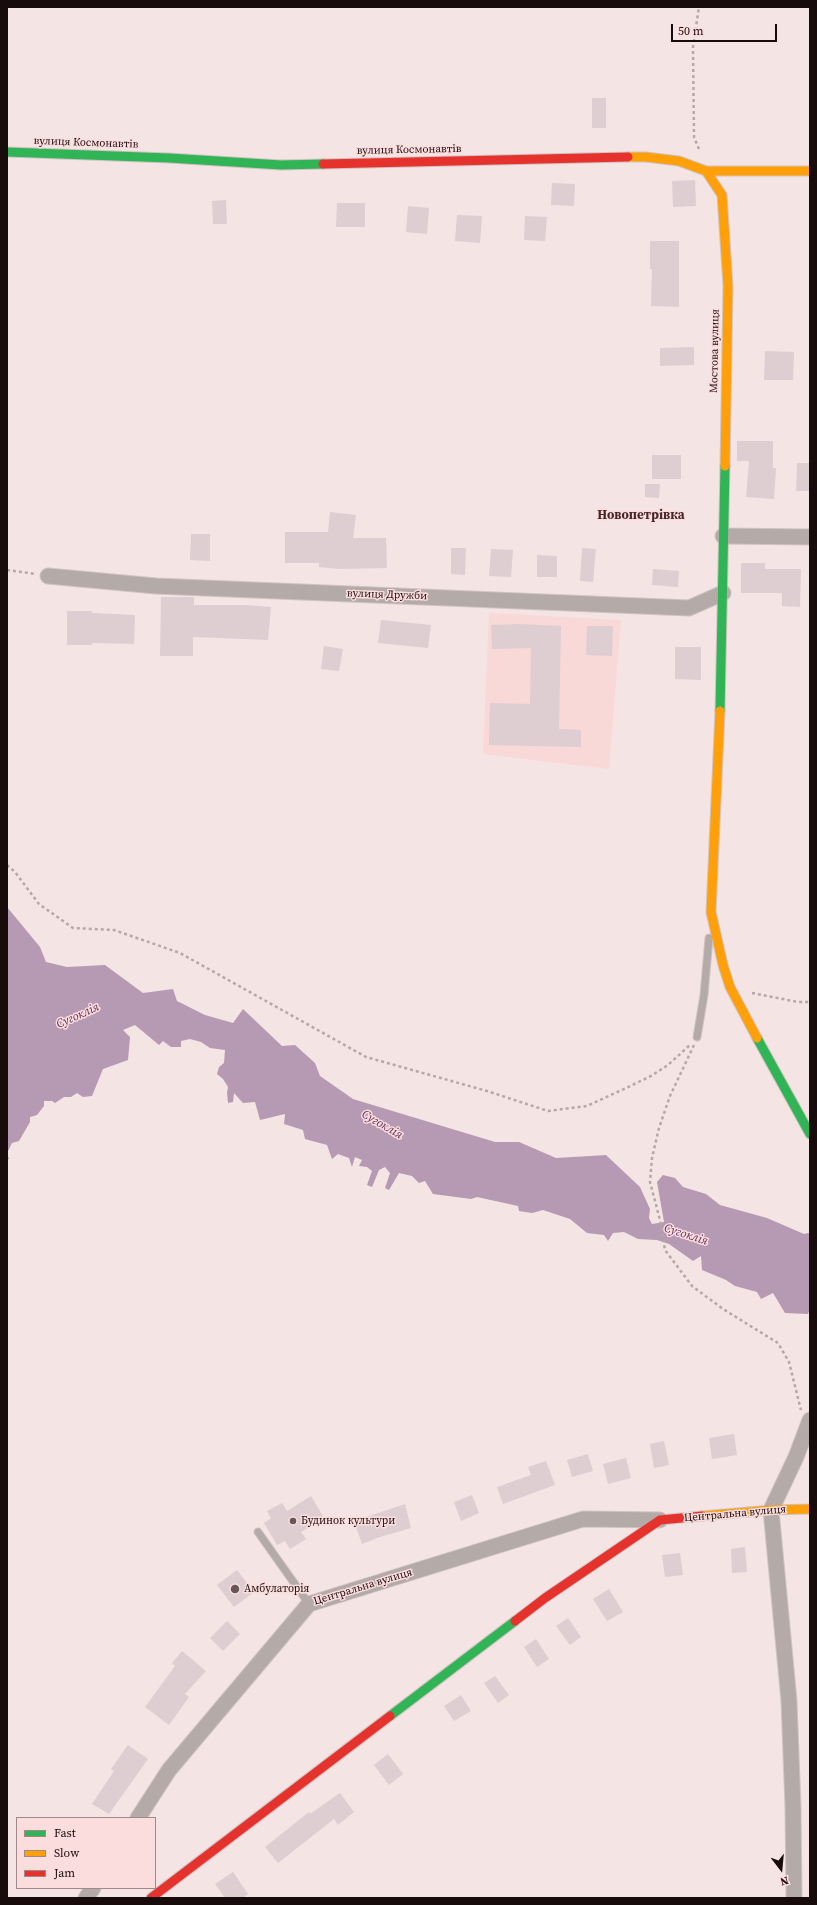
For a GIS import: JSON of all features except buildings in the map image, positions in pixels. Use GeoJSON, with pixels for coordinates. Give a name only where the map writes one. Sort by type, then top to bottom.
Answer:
{"type":"FeatureCollection","features":[{"type":"Feature","properties":{"kind":"street","name":"вулиця Космонавтів"},"geometry":{"type":"LineString","coordinates":[[7,152],[169,158],[281,165],[646,156],[679,161],[706,171],[810,171]]}},
{"type":"Feature","properties":{"kind":"street","name":"Мостова вулиця"},"geometry":{"type":"LineString","coordinates":[[706,171],[722,195],[728,286],[720,730],[711,912],[723,965],[730,987],[780,1082],[810,1134]]}},
{"type":"Feature","properties":{"kind":"street"},"geometry":{"type":"LineString","coordinates":[[723,536],[810,537]]}},
{"type":"Feature","properties":{"kind":"street","name":"вулиця Дружби"},"geometry":{"type":"LineString","coordinates":[[48,576],[164,586],[689,608],[723,593]]}},
{"type":"Feature","properties":{"kind":"street"},"geometry":{"type":"LineString","coordinates":[[794,1898],[793,1807],[789,1701],[771,1510],[808,1426]]}},
{"type":"Feature","properties":{"kind":"street","name":"Центральна вулиця"},"geometry":{"type":"LineString","coordinates":[[139,1817],[169,1770],[309,1604],[583,1519],[660,1520],[771,1510],[810,1509]]}},
{"type":"Feature","properties":{"kind":"street","name":"Центральна вулиця"},"geometry":{"type":"LineString","coordinates":[[151,1898],[545,1598],[660,1520]]}},
{"type":"Feature","properties":{"kind":"street"},"geometry":{"type":"LineString","coordinates":[[86,1898],[92,1889]]}},
{"type":"Feature","properties":{"kind":"lane"},"geometry":{"type":"LineString","coordinates":[[697,1038],[705,981],[711,912]]}},
{"type":"Feature","properties":{"kind":"lane"},"geometry":{"type":"LineString","coordinates":[[258,1532],[309,1604]]}},
{"type":"Feature","properties":{"kind":"path"},"geometry":{"type":"LineString","coordinates":[[699,7],[693,47],[694,137],[706,171]]}},
{"type":"Feature","properties":{"kind":"path"},"geometry":{"type":"LineString","coordinates":[[7,570],[48,576]]}},
{"type":"Feature","properties":{"kind":"path"},"geometry":{"type":"LineString","coordinates":[[7,865],[15,872],[39,904],[73,928],[114,930],[180,953],[366,1057],[487,1091],[548,1111],[587,1106],[651,1076],[686,1050],[697,1038]]}},
{"type":"Feature","properties":{"kind":"path"},"geometry":{"type":"LineString","coordinates":[[730,987],[798,1002],[810,1002]]}},
{"type":"Feature","properties":{"kind":"path"},"geometry":{"type":"LineString","coordinates":[[697,1038],[670,1096],[659,1128],[652,1158],[650,1182],[660,1220],[665,1250],[692,1286],[723,1309],[778,1343],[789,1362],[808,1426]]}},
{"type":"Feature","properties":{"kind":"shaded area"},"geometry":{"type":"Polygon","coordinates":[[[489,613],[621,620],[609,769],[483,754],[489,613]]]}},
{"type":"Feature","properties":{"kind":"water","name":"Сугоклія"},"geometry":{"type":"Polygon","coordinates":[[[7,907],[40,947],[46,962],[67,967],[105,965],[143,993],[173,989],[177,1001],[205,1015],[233,1023],[243,1009],[282,1046],[295,1045],[315,1063],[320,1076],[353,1099],[495,1142],[519,1142],[556,1158],[606,1155],[640,1187],[650,1209],[649,1218],[652,1224],[664,1222],[657,1182],[663,1175],[675,1178],[683,1187],[706,1194],[720,1205],[767,1218],[804,1234],[810,1234],[810,1308],[808,1314],[785,1313],[773,1293],[761,1299],[757,1292],[735,1286],[726,1280],[702,1270],[701,1256],[693,1261],[669,1244],[657,1240],[638,1239],[624,1232],[613,1233],[608,1241],[604,1235],[587,1233],[570,1219],[543,1210],[532,1213],[519,1211],[518,1206],[477,1197],[471,1199],[433,1194],[425,1181],[419,1183],[412,1176],[399,1173],[389,1190],[385,1188],[390,1173],[385,1167],[379,1170],[372,1187],[367,1185],[372,1171],[367,1167],[359,1166],[362,1160],[355,1157],[352,1167],[349,1158],[338,1154],[332,1159],[327,1145],[305,1139],[303,1130],[284,1124],[285,1114],[260,1120],[255,1102],[243,1103],[234,1093],[233,1102],[228,1103],[228,1087],[223,1079],[217,1074],[219,1067],[224,1063],[225,1050],[210,1048],[201,1042],[190,1039],[181,1041],[181,1047],[171,1047],[163,1041],[159,1045],[135,1025],[123,1030],[130,1037],[128,1060],[103,1069],[92,1096],[83,1097],[77,1093],[71,1097],[64,1097],[55,1103],[52,1101],[44,1101],[44,1106],[37,1115],[30,1117],[30,1122],[19,1141],[12,1143],[7,1153],[7,907]]]}},
{"type":"Feature","properties":{"kind":"traffic: fast"},"geometry":{"type":"LineString","coordinates":[[7,152],[169,158],[281,165],[323,164]]}},
{"type":"Feature","properties":{"kind":"traffic: fast"},"geometry":{"type":"LineString","coordinates":[[720,711],[725,466]]}},
{"type":"Feature","properties":{"kind":"traffic: fast"},"geometry":{"type":"LineString","coordinates":[[757,1038],[810,1134]]}},
{"type":"Feature","properties":{"kind":"traffic: fast"},"geometry":{"type":"LineString","coordinates":[[390,1716],[515,1621]]}},
{"type":"Feature","properties":{"kind":"traffic: slow"},"geometry":{"type":"LineString","coordinates":[[628,157],[646,157],[679,161],[706,171],[810,171]]}},
{"type":"Feature","properties":{"kind":"traffic: slow"},"geometry":{"type":"LineString","coordinates":[[706,171],[722,195],[728,286],[725,466]]}},
{"type":"Feature","properties":{"kind":"traffic: slow"},"geometry":{"type":"LineString","coordinates":[[720,711],[711,912],[723,965],[730,987],[757,1038]]}},
{"type":"Feature","properties":{"kind":"traffic: slow"},"geometry":{"type":"LineString","coordinates":[[702,1516],[771,1510],[810,1509]]}},
{"type":"Feature","properties":{"kind":"traffic: jam"},"geometry":{"type":"LineString","coordinates":[[323,164],[628,157]]}},
{"type":"Feature","properties":{"kind":"traffic: jam"},"geometry":{"type":"LineString","coordinates":[[515,1621],[545,1598],[660,1520],[702,1516]]}},
{"type":"Feature","properties":{"kind":"traffic: jam"},"geometry":{"type":"LineString","coordinates":[[151,1898],[390,1716]]}},
{"type":"Feature","properties":{"kind":"place","name":"Будинок культури"},"geometry":{"type":"Point","coordinates":[293,1521]}},
{"type":"Feature","properties":{"kind":"place","name":"Амбулаторія"},"geometry":{"type":"Point","coordinates":[235,1589]}},
{"type":"Feature","properties":{"kind":"district","name":"Новопетрівка"},"geometry":{"type":"Point","coordinates":[641,516]}}]}
